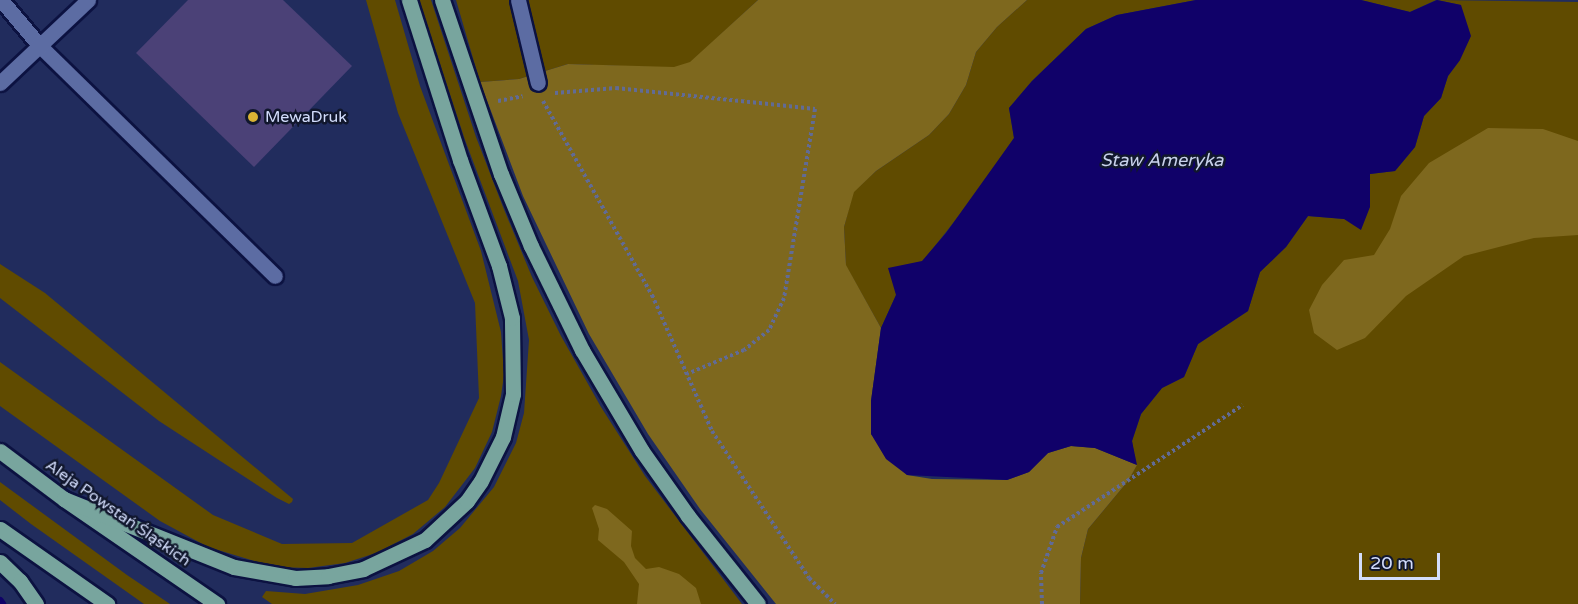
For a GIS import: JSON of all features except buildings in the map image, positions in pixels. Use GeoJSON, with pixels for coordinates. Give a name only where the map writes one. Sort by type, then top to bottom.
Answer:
{"type":"FeatureCollection","features":[{"type":"Feature","properties":{"kind":"main road"},"geometry":{"type":"LineString","coordinates":[[64,498],[234,567],[295,578],[328,576],[363,569],[395,556],[425,540],[467,501],[493,458],[508,418],[514,364],[512,318],[500,266],[460,160],[410,0]]}},
{"type":"Feature","properties":{"kind":"main road"},"geometry":{"type":"LineString","coordinates":[[442,0],[477,107],[531,246],[604,390],[688,516],[758,604]]}},
{"type":"Feature","properties":{"kind":"main road","name":"Aleja Powstań Śląskich"},"geometry":{"type":"LineString","coordinates":[[0,451],[217,604]]}},
{"type":"Feature","properties":{"kind":"main road"},"geometry":{"type":"LineString","coordinates":[[0,529],[107,604]]}},
{"type":"Feature","properties":{"kind":"main road"},"geometry":{"type":"LineString","coordinates":[[0,562],[20,581],[36,604]]}},
{"type":"Feature","properties":{"kind":"lane"},"geometry":{"type":"LineString","coordinates":[[2,0],[39,45],[274,276]]}},
{"type":"Feature","properties":{"kind":"lane"},"geometry":{"type":"LineString","coordinates":[[0,82],[88,0]]}},
{"type":"Feature","properties":{"kind":"lane"},"geometry":{"type":"LineString","coordinates":[[518,0],[538,89]]}},
{"type":"Feature","properties":{"kind":"path"},"geometry":{"type":"LineString","coordinates":[[477,107],[538,89],[616,88],[815,109],[784,298],[769,330],[744,350],[687,374]]}},
{"type":"Feature","properties":{"kind":"path"},"geometry":{"type":"LineString","coordinates":[[538,89],[652,295],[712,431],[809,578],[835,604]]}},
{"type":"Feature","properties":{"kind":"path"},"geometry":{"type":"LineString","coordinates":[[1042,604],[1041,573],[1057,527],[1243,405]]}},
{"type":"Feature","properties":{"kind":"shaded area"},"geometry":{"type":"Polygon","coordinates":[[[366,0],[395,0],[420,86],[481,251],[501,332],[504,375],[501,396],[492,432],[475,468],[445,507],[413,534],[376,553],[345,563],[308,568],[274,567],[208,547],[160,521],[0,406],[0,362],[213,515],[282,544],[352,543],[428,500],[439,483],[479,398],[475,303],[398,113],[366,0]]]}},
{"type":"Feature","properties":{"kind":"shaded area"},"geometry":{"type":"Polygon","coordinates":[[[419,0],[431,0],[476,137],[503,207],[532,277],[561,336],[601,407],[645,476],[742,604],[272,604],[262,597],[266,591],[305,594],[358,585],[399,571],[433,551],[460,528],[494,487],[516,443],[524,413],[529,340],[518,281],[465,140],[419,0]]]}},
{"type":"Feature","properties":{"kind":"shaded area"},"geometry":{"type":"Polygon","coordinates":[[[456,0],[758,0],[690,63],[674,68],[568,64],[519,79],[480,82],[456,0]]]}},
{"type":"Feature","properties":{"kind":"shaded area"},"geometry":{"type":"Polygon","coordinates":[[[758,0],[1027,0],[997,27],[976,52],[966,85],[949,114],[929,135],[876,171],[854,192],[844,227],[846,265],[881,328],[871,401],[871,434],[907,475],[932,479],[1007,480],[1029,472],[1048,453],[1071,446],[1095,448],[1137,465],[1128,481],[1088,529],[1081,558],[1080,604],[776,604],[700,509],[648,434],[589,334],[523,196],[480,82],[519,79],[568,64],[674,67],[690,62],[758,0]]]}},
{"type":"Feature","properties":{"kind":"shaded area"},"geometry":{"type":"Polygon","coordinates":[[[1027,0],[1196,0],[1117,15],[1086,29],[1032,81],[1009,108],[1014,138],[969,203],[896,295],[881,328],[846,266],[844,227],[853,192],[876,171],[929,135],[949,114],[966,85],[976,52],[997,27],[1027,0]]]}},
{"type":"Feature","properties":{"kind":"shaded area"},"geometry":{"type":"Polygon","coordinates":[[[1361,0],[1436,0],[1410,12],[1361,0]]]}},
{"type":"Feature","properties":{"kind":"shaded area"},"geometry":{"type":"Polygon","coordinates":[[[1437,0],[1578,2],[1578,604],[1080,604],[1081,558],[1088,529],[1128,481],[1136,466],[1132,441],[1141,414],[1162,388],[1184,377],[1198,344],[1248,311],[1260,272],[1286,247],[1308,216],[1344,219],[1370,207],[1370,174],[1395,171],[1415,147],[1424,116],[1441,98],[1448,76],[1460,60],[1461,5],[1437,0]]]}},
{"type":"Feature","properties":{"kind":"shaded area"},"geometry":{"type":"Polygon","coordinates":[[[1488,128],[1543,129],[1578,141],[1578,235],[1534,238],[1464,256],[1406,296],[1365,338],[1337,350],[1314,333],[1309,310],[1322,285],[1344,260],[1374,255],[1390,229],[1401,196],[1429,163],[1488,128]]]}},
{"type":"Feature","properties":{"kind":"shaded area"},"geometry":{"type":"Polygon","coordinates":[[[0,264],[45,293],[293,499],[292,502],[289,504],[277,498],[159,421],[0,298],[0,264]]]}},
{"type":"Feature","properties":{"kind":"shaded area"},"geometry":{"type":"Polygon","coordinates":[[[0,482],[170,604],[144,604],[31,524],[0,500],[0,482]]]}},
{"type":"Feature","properties":{"kind":"shaded area"},"geometry":{"type":"Polygon","coordinates":[[[595,505],[607,509],[632,531],[631,546],[635,558],[646,569],[659,567],[679,574],[696,588],[701,604],[637,604],[639,584],[624,562],[598,540],[599,529],[592,508],[595,505]]]}},
{"type":"Feature","properties":{"kind":"water","name":"Staw Ameryka"},"geometry":{"type":"Polygon","coordinates":[[[1196,0],[1361,0],[1410,12],[1437,0],[1461,5],[1471,36],[1460,60],[1448,76],[1441,98],[1424,116],[1415,147],[1395,171],[1370,174],[1370,207],[1361,230],[1344,219],[1308,216],[1286,247],[1260,272],[1248,311],[1198,344],[1184,377],[1162,388],[1141,414],[1132,441],[1137,465],[1095,448],[1071,446],[1048,453],[1029,472],[1007,480],[907,475],[886,459],[871,434],[871,401],[881,328],[896,295],[888,268],[922,261],[946,233],[1014,138],[1009,108],[1032,81],[1086,29],[1117,15],[1196,0]]]}},
{"type":"Feature","properties":{"kind":"place","name":"MewaDruk"},"geometry":{"type":"Point","coordinates":[253,117]}}]}
